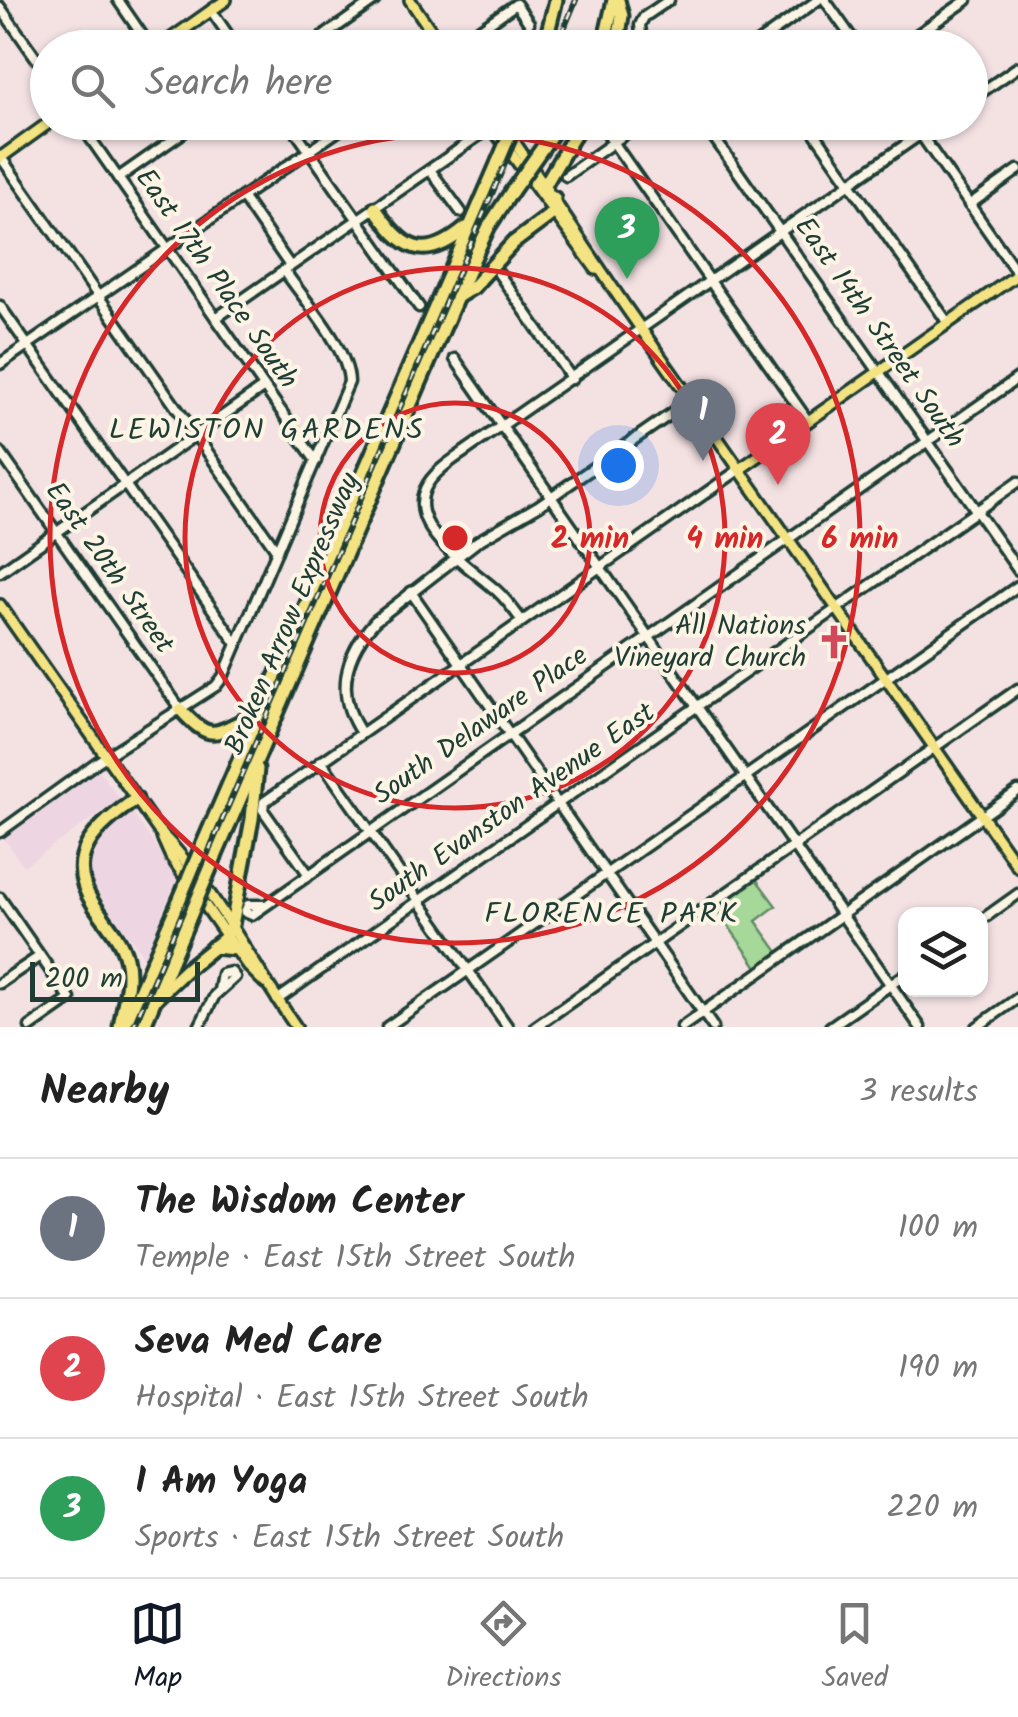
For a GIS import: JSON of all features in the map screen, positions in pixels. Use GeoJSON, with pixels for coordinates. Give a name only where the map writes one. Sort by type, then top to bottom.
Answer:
{"type":"FeatureCollection","features":[{"type":"Feature","properties":{"kind":"highway"},"geometry":{"type":"LineString","coordinates":[[607,30],[616,0]]}},
{"type":"Feature","properties":{"kind":"highway"},"geometry":{"type":"LineString","coordinates":[[616,0],[622,16],[620,30]]}},
{"type":"Feature","properties":{"kind":"highway"},"geometry":{"type":"LineString","coordinates":[[548,30],[555,2]]}},
{"type":"Feature","properties":{"kind":"highway","name":"Broken Arrow Expressway"},"geometry":{"type":"LineString","coordinates":[[122,1027],[507,140]]}},
{"type":"Feature","properties":{"kind":"highway","name":"Broken Arrow Expressway"},"geometry":{"type":"LineString","coordinates":[[143,1027],[489,226],[548,140]]}},
{"type":"Feature","properties":{"kind":"highway"},"geometry":{"type":"LineString","coordinates":[[545,185],[571,140]]}},
{"type":"Feature","properties":{"kind":"highway"},"geometry":{"type":"LineString","coordinates":[[457,297],[473,286],[513,243],[552,213],[554,198]]}},
{"type":"Feature","properties":{"kind":"highway"},"geometry":{"type":"LineString","coordinates":[[375,208],[398,239],[418,249],[443,246],[471,224]]}},
{"type":"Feature","properties":{"kind":"highway"},"geometry":{"type":"LineString","coordinates":[[181,710],[198,728],[210,733],[222,732],[259,715]]}},
{"type":"Feature","properties":{"kind":"highway"},"geometry":{"type":"LineString","coordinates":[[156,998],[230,931],[252,819],[257,760]]}},
{"type":"Feature","properties":{"kind":"highway"},"geometry":{"type":"LineString","coordinates":[[122,1027],[128,976],[126,958],[88,896],[81,867],[92,834],[136,799]]}},
{"type":"Feature","properties":{"kind":"highway"},"geometry":{"type":"LineString","coordinates":[[214,948],[236,949]]}},
{"type":"Feature","properties":{"kind":"main road"},"geometry":{"type":"LineString","coordinates":[[181,30],[226,0]]}},
{"type":"Feature","properties":{"kind":"main road"},"geometry":{"type":"LineString","coordinates":[[410,0],[430,30]]}},
{"type":"Feature","properties":{"kind":"main road"},"geometry":{"type":"LineString","coordinates":[[0,157],[30,136]]}},
{"type":"Feature","properties":{"kind":"main road"},"geometry":{"type":"LineString","coordinates":[[505,140],[552,213],[615,291]]}},
{"type":"Feature","properties":{"kind":"main road"},"geometry":{"type":"LineString","coordinates":[[508,140],[545,185],[1018,867]]}},
{"type":"Feature","properties":{"kind":"main road"},"geometry":{"type":"LineString","coordinates":[[740,469],[1018,274]]}},
{"type":"Feature","properties":{"kind":"main road"},"geometry":{"type":"LineString","coordinates":[[0,605],[158,830],[182,854],[230,931],[261,970],[266,984]]}},
{"type":"Feature","properties":{"kind":"main road"},"geometry":{"type":"LineString","coordinates":[[230,931],[236,949],[296,1027]]}},
{"type":"Feature","properties":{"kind":"street"},"geometry":{"type":"LineString","coordinates":[[118,0],[140,30]]}},
{"type":"Feature","properties":{"kind":"street"},"geometry":{"type":"LineString","coordinates":[[332,30],[375,0]]}},
{"type":"Feature","properties":{"kind":"street"},"geometry":{"type":"LineString","coordinates":[[641,30],[644,17],[669,0]]}},
{"type":"Feature","properties":{"kind":"street"},"geometry":{"type":"LineString","coordinates":[[777,30],[822,0],[845,30]]}},
{"type":"Feature","properties":{"kind":"street"},"geometry":{"type":"LineString","coordinates":[[924,30],[966,0]]}},
{"type":"Feature","properties":{"kind":"street"},"geometry":{"type":"LineString","coordinates":[[479,30],[516,4],[530,23]]}},
{"type":"Feature","properties":{"kind":"street"},"geometry":{"type":"LineString","coordinates":[[0,6],[30,49]]}},
{"type":"Feature","properties":{"kind":"street"},"geometry":{"type":"LineString","coordinates":[[211,10],[225,30]]}},
{"type":"Feature","properties":{"kind":"street"},"geometry":{"type":"LineString","coordinates":[[988,88],[1018,67]]}},
{"type":"Feature","properties":{"kind":"street","name":"East 17th Place South"},"geometry":{"type":"LineString","coordinates":[[92,140],[316,461]]}},
{"type":"Feature","properties":{"kind":"street"},"geometry":{"type":"LineString","coordinates":[[118,178],[172,140]]}},
{"type":"Feature","properties":{"kind":"street"},"geometry":{"type":"LineString","coordinates":[[301,140],[419,306]]}},
{"type":"Feature","properties":{"kind":"street"},"geometry":{"type":"LineString","coordinates":[[0,364],[326,140]]}},
{"type":"Feature","properties":{"kind":"street"},"geometry":{"type":"LineString","coordinates":[[216,318],[472,140]]}},
{"type":"Feature","properties":{"kind":"street"},"geometry":{"type":"LineString","coordinates":[[566,176],[616,140]]}},
{"type":"Feature","properties":{"kind":"street","name":"East 14th Street South"},"geometry":{"type":"LineString","coordinates":[[717,140],[1018,570]]}},
{"type":"Feature","properties":{"kind":"street"},"geometry":{"type":"LineString","coordinates":[[819,140],[948,322]]}},
{"type":"Feature","properties":{"kind":"street"},"geometry":{"type":"LineString","coordinates":[[522,621],[499,593],[435,535],[422,506],[424,490],[437,472],[913,140]]}},
{"type":"Feature","properties":{"kind":"street"},"geometry":{"type":"LineString","coordinates":[[923,140],[1018,274]]}},
{"type":"Feature","properties":{"kind":"street"},"geometry":{"type":"LineString","coordinates":[[613,142],[808,421]]}},
{"type":"Feature","properties":{"kind":"street"},"geometry":{"type":"LineString","coordinates":[[0,157],[277,551]]}},
{"type":"Feature","properties":{"kind":"street"},"geometry":{"type":"LineString","coordinates":[[430,170],[461,212]]}},
{"type":"Feature","properties":{"kind":"street"},"geometry":{"type":"LineString","coordinates":[[968,205],[1018,170]]}},
{"type":"Feature","properties":{"kind":"street"},"geometry":{"type":"LineString","coordinates":[[0,832],[220,682],[347,391],[349,374],[333,340],[244,198]]}},
{"type":"Feature","properties":{"kind":"street"},"geometry":{"type":"LineString","coordinates":[[499,274],[572,379]]}},
{"type":"Feature","properties":{"kind":"street"},"geometry":{"type":"LineString","coordinates":[[0,306],[237,644]]}},
{"type":"Feature","properties":{"kind":"street"},"geometry":{"type":"LineString","coordinates":[[455,358],[920,1027]]}},
{"type":"Feature","properties":{"kind":"street","name":"South Delaware Place"},"geometry":{"type":"LineString","coordinates":[[265,905],[1018,378]]}},
{"type":"Feature","properties":{"kind":"street"},"geometry":{"type":"LineString","coordinates":[[0,572],[264,387]]}},
{"type":"Feature","properties":{"kind":"street"},"geometry":{"type":"LineString","coordinates":[[361,733],[346,705],[346,679],[368,629],[456,558],[691,400]]}},
{"type":"Feature","properties":{"kind":"street","name":"East 20th Street"},"geometry":{"type":"LineString","coordinates":[[0,452],[181,710]]}},
{"type":"Feature","properties":{"kind":"street"},"geometry":{"type":"LineString","coordinates":[[308,874],[262,805],[740,469]]}},
{"type":"Feature","properties":{"kind":"street","name":"South Evanston Avenue East"},"geometry":{"type":"LineString","coordinates":[[278,1000],[1018,482]]}},
{"type":"Feature","properties":{"kind":"street"},"geometry":{"type":"LineString","coordinates":[[387,1027],[1018,586]]}},
{"type":"Feature","properties":{"kind":"street"},"geometry":{"type":"LineString","coordinates":[[411,592],[713,1027]]}},
{"type":"Feature","properties":{"kind":"street"},"geometry":{"type":"LineString","coordinates":[[535,1027],[1018,689]]}},
{"type":"Feature","properties":{"kind":"street"},"geometry":{"type":"LineString","coordinates":[[322,761],[508,1027]]}},
{"type":"Feature","properties":{"kind":"street"},"geometry":{"type":"LineString","coordinates":[[682,1027],[1018,791]]}},
{"type":"Feature","properties":{"kind":"street"},"geometry":{"type":"LineString","coordinates":[[988,915],[1018,894]]}},
{"type":"Feature","properties":{"kind":"street"},"geometry":{"type":"LineString","coordinates":[[0,898],[70,998],[30,1027]]}},
{"type":"Feature","properties":{"kind":"street"},"geometry":{"type":"LineString","coordinates":[[0,984],[40,956]]}},
{"type":"Feature","properties":{"kind":"street"},"geometry":{"type":"LineString","coordinates":[[830,1027],[898,979]]}},
{"type":"Feature","properties":{"kind":"street"},"geometry":{"type":"LineString","coordinates":[[199,1027],[219,990]]}},
{"type":"Feature","properties":{"kind":"street"},"geometry":{"type":"LineString","coordinates":[[977,1027],[1018,998]]}},
{"type":"Feature","properties":{"kind":"shaded area"},"geometry":{"type":"Polygon","coordinates":[[[98,769],[120,799],[24,866],[1,835],[98,769]]]}},
{"type":"Feature","properties":{"kind":"shaded area"},"geometry":{"type":"Polygon","coordinates":[[[133,813],[177,878],[144,957],[91,882],[89,872],[90,857],[103,834],[133,813]]]}},
{"type":"Feature","properties":{"kind":"green space"},"geometry":{"type":"Polygon","coordinates":[[[756,879],[776,906],[756,921],[778,952],[757,967],[716,908],[756,879]]]}},
{"type":"Feature","properties":{"kind":"railway"},"geometry":{"type":"LineString","coordinates":[[564,30],[576,0]]}},
{"type":"Feature","properties":{"kind":"railway"},"geometry":{"type":"LineString","coordinates":[[133,1027],[515,140]]}},
{"type":"Feature","properties":{"kind":"place","name":"I Am Yoga"},"geometry":{"type":"Point","coordinates":[627,279]}},
{"type":"Feature","properties":{"kind":"place","name":"The Wisdom Center"},"geometry":{"type":"Point","coordinates":[703,461]}},
{"type":"Feature","properties":{"kind":"place","name":"Seva Med Care"},"geometry":{"type":"Point","coordinates":[778,485]}},
{"type":"Feature","properties":{"kind":"place","name":"All Nations Vineyard Church"},"geometry":{"type":"Point","coordinates":[834,642]}},
{"type":"Feature","properties":{"kind":"district","name":"LEWISTON GARDENS"},"geometry":{"type":"Point","coordinates":[267,431]}},
{"type":"Feature","properties":{"kind":"district","name":"FLORENCE PARK"},"geometry":{"type":"Point","coordinates":[612,915]}}]}
